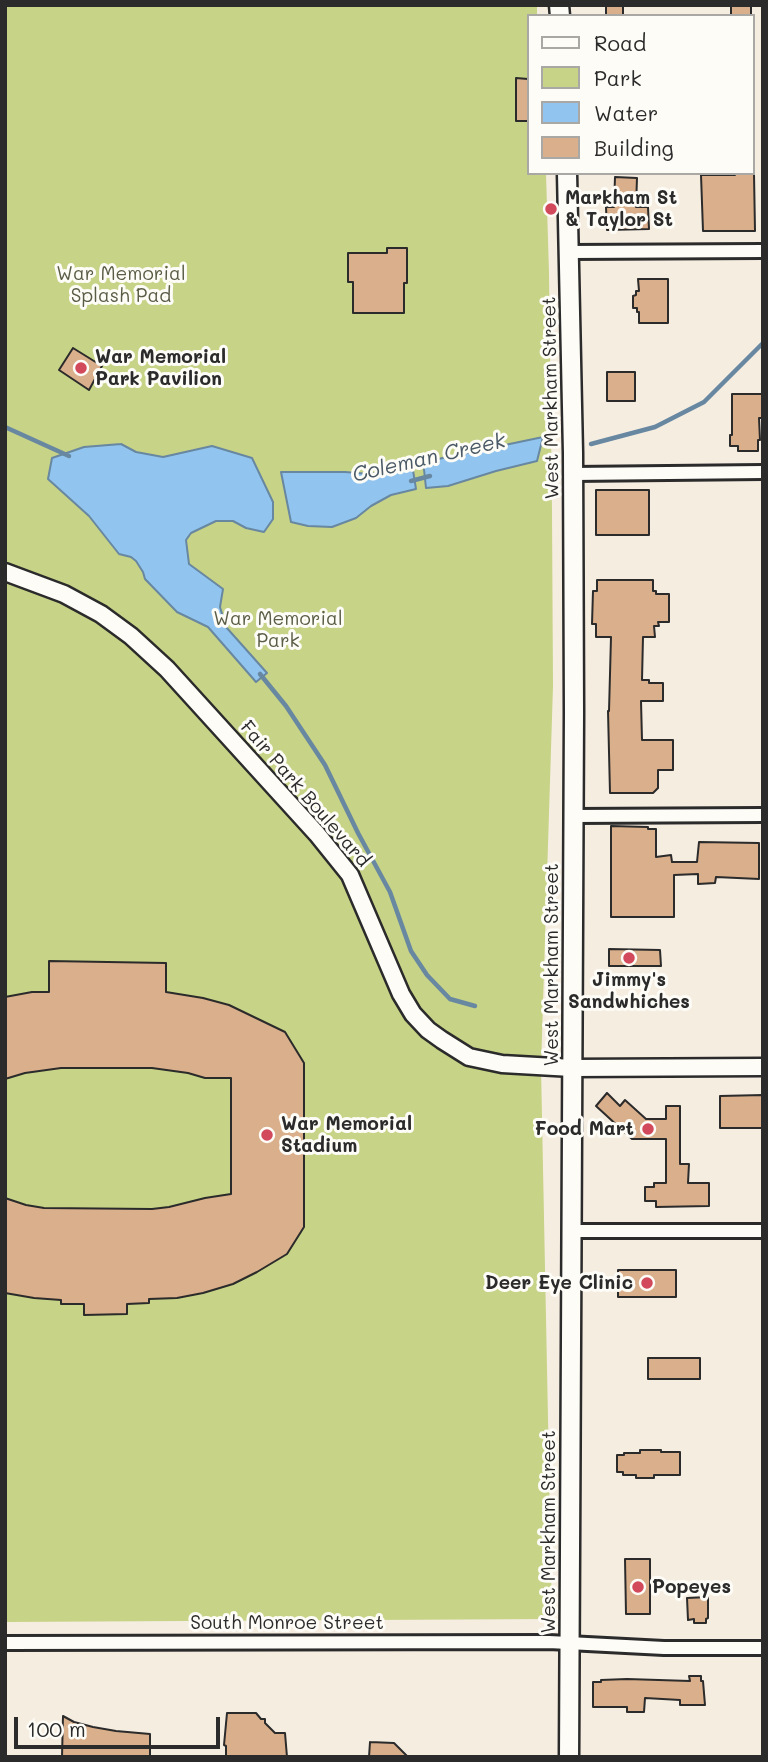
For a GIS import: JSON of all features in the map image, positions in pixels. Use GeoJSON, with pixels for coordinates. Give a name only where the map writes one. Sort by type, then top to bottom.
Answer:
{"type":"FeatureCollection","features":[{"type":"Feature","properties":{"kind":"main road","name":"West Markham Street"},"geometry":{"type":"LineString","coordinates":[[567,175],[573,474],[574,816],[569,1757]]}},
{"type":"Feature","properties":{"kind":"street"},"geometry":{"type":"LineString","coordinates":[[569,252],[763,251]]}},
{"type":"Feature","properties":{"kind":"street"},"geometry":{"type":"LineString","coordinates":[[573,474],[763,472]]}},
{"type":"Feature","properties":{"kind":"street","name":"Fair Park Boulevard"},"geometry":{"type":"LineString","coordinates":[[5,572],[64,594],[101,614],[147,649],[180,683],[350,874],[401,994],[413,1014],[428,1030],[462,1053],[502,1064],[572,1068],[763,1067]]}},
{"type":"Feature","properties":{"kind":"street"},"geometry":{"type":"LineString","coordinates":[[574,816],[763,815]]}},
{"type":"Feature","properties":{"kind":"street"},"geometry":{"type":"LineString","coordinates":[[572,1231],[763,1231]]}},
{"type":"Feature","properties":{"kind":"street","name":"South Monroe Street"},"geometry":{"type":"LineString","coordinates":[[5,1643],[549,1642],[664,1648],[763,1648]]}},
{"type":"Feature","properties":{"kind":"green space","name":"War Memorial Park"},"geometry":{"type":"Polygon","coordinates":[[[5,5],[537,5],[537,14],[526,14],[526,175],[546,175],[549,273],[553,686],[541,1067],[552,1619],[5,1622],[5,5]]]}},
{"type":"Feature","properties":{"kind":"water"},"geometry":{"type":"Polygon","coordinates":[[[543,437],[537,461],[448,486],[426,488],[423,460],[543,437]]]}},
{"type":"Feature","properties":{"kind":"water"},"geometry":{"type":"Polygon","coordinates":[[[121,444],[136,452],[163,457],[212,446],[252,458],[273,502],[273,519],[264,532],[246,528],[233,521],[216,521],[191,533],[186,540],[189,564],[223,589],[220,607],[226,627],[267,673],[256,682],[208,627],[177,612],[145,579],[136,561],[119,554],[89,516],[48,479],[52,458],[84,447],[121,444]]]}},
{"type":"Feature","properties":{"kind":"water"},"geometry":{"type":"Polygon","coordinates":[[[412,464],[416,489],[391,495],[356,518],[332,527],[291,522],[281,472],[370,474],[393,471],[412,464]]]}},
{"type":"Feature","properties":{"kind":"building"},"geometry":{"type":"Polygon","coordinates":[[[606,5],[623,5],[623,14],[606,14],[606,5]]]}},
{"type":"Feature","properties":{"kind":"building"},"geometry":{"type":"Polygon","coordinates":[[[731,5],[751,5],[751,14],[731,14],[731,5]]]}},
{"type":"Feature","properties":{"kind":"building"},"geometry":{"type":"Polygon","coordinates":[[[516,78],[526,79],[526,121],[516,121],[516,78]]]}},
{"type":"Feature","properties":{"kind":"building"},"geometry":{"type":"Polygon","coordinates":[[[754,174],[755,231],[703,231],[701,175],[754,174]]]}},
{"type":"Feature","properties":{"kind":"building"},"geometry":{"type":"Polygon","coordinates":[[[615,177],[637,178],[636,207],[648,207],[649,229],[607,230],[606,207],[614,207],[615,177]]]}},
{"type":"Feature","properties":{"kind":"building"},"geometry":{"type":"Polygon","coordinates":[[[387,248],[407,248],[404,313],[353,313],[353,282],[348,282],[348,253],[387,253],[387,248]]]}},
{"type":"Feature","properties":{"kind":"building"},"geometry":{"type":"Polygon","coordinates":[[[638,279],[668,279],[668,323],[639,323],[639,312],[637,308],[633,308],[633,296],[639,291],[638,279]]]}},
{"type":"Feature","properties":{"kind":"building","name":"War Memorial Park Pavilion"},"geometry":{"type":"Polygon","coordinates":[[[73,348],[102,366],[89,390],[59,370],[73,348]]]}},
{"type":"Feature","properties":{"kind":"building"},"geometry":{"type":"Polygon","coordinates":[[[607,372],[635,372],[635,401],[607,401],[607,372]]]}},
{"type":"Feature","properties":{"kind":"building"},"geometry":{"type":"Polygon","coordinates":[[[732,394],[763,394],[758,451],[738,451],[738,446],[730,446],[732,394]]]}},
{"type":"Feature","properties":{"kind":"building"},"geometry":{"type":"Polygon","coordinates":[[[596,490],[649,490],[649,535],[596,535],[596,490]]]}},
{"type":"Feature","properties":{"kind":"building"},"geometry":{"type":"Polygon","coordinates":[[[597,580],[653,580],[653,591],[656,591],[656,594],[669,594],[669,622],[658,622],[659,626],[654,626],[655,637],[643,637],[642,680],[663,683],[663,701],[641,701],[642,740],[673,740],[673,770],[658,770],[658,788],[653,793],[610,793],[608,711],[611,637],[596,637],[596,624],[592,624],[593,591],[597,591],[597,580]]]}},
{"type":"Feature","properties":{"kind":"building"},"geometry":{"type":"Polygon","coordinates":[[[611,826],[656,829],[656,857],[671,855],[672,862],[697,862],[699,842],[759,843],[759,879],[716,877],[715,883],[698,884],[698,874],[674,875],[674,917],[611,917],[611,826]]]}},
{"type":"Feature","properties":{"kind":"building"},"geometry":{"type":"Polygon","coordinates":[[[609,949],[660,950],[661,966],[609,966],[609,949]]]}},
{"type":"Feature","properties":{"kind":"building","name":"War Memorial Stadium"},"geometry":{"type":"Polygon","coordinates":[[[49,961],[166,963],[166,992],[229,1005],[285,1032],[304,1063],[304,1227],[287,1254],[233,1284],[177,1298],[149,1299],[149,1303],[127,1304],[127,1314],[84,1315],[84,1304],[61,1304],[61,1300],[5,1293],[5,1198],[44,1208],[152,1209],[231,1194],[231,1078],[205,1078],[152,1068],[61,1068],[5,1079],[5,997],[49,992],[49,961]]]}},
{"type":"Feature","properties":{"kind":"building"},"geometry":{"type":"Polygon","coordinates":[[[607,1093],[620,1106],[625,1100],[646,1119],[666,1119],[666,1106],[680,1106],[680,1164],[689,1164],[688,1183],[709,1183],[709,1206],[656,1207],[656,1201],[645,1201],[645,1187],[654,1187],[654,1183],[666,1183],[666,1139],[632,1139],[596,1106],[607,1093]]]}},
{"type":"Feature","properties":{"kind":"building"},"geometry":{"type":"Polygon","coordinates":[[[763,1095],[763,1128],[720,1128],[720,1096],[763,1095]]]}},
{"type":"Feature","properties":{"kind":"building","name":"Deer Eye Clinic"},"geometry":{"type":"Polygon","coordinates":[[[618,1270],[676,1270],[676,1297],[618,1297],[618,1270]]]}},
{"type":"Feature","properties":{"kind":"building"},"geometry":{"type":"Polygon","coordinates":[[[648,1358],[700,1358],[700,1379],[648,1379],[648,1358]]]}},
{"type":"Feature","properties":{"kind":"building"},"geometry":{"type":"Polygon","coordinates":[[[640,1450],[680,1452],[680,1475],[636,1478],[636,1475],[617,1472],[617,1455],[640,1453],[640,1450]]]}},
{"type":"Feature","properties":{"kind":"building","name":"Popeyes"},"geometry":{"type":"Polygon","coordinates":[[[625,1559],[650,1559],[650,1614],[626,1614],[625,1559]]]}},
{"type":"Feature","properties":{"kind":"building"},"geometry":{"type":"Polygon","coordinates":[[[708,1597],[706,1623],[688,1620],[687,1598],[708,1597]]]}},
{"type":"Feature","properties":{"kind":"building"},"geometry":{"type":"Polygon","coordinates":[[[689,1676],[701,1676],[705,1705],[680,1705],[680,1700],[645,1698],[644,1712],[627,1712],[627,1707],[593,1707],[593,1682],[627,1679],[690,1681],[689,1676]]]}},
{"type":"Feature","properties":{"kind":"building"},"geometry":{"type":"Polygon","coordinates":[[[227,1713],[256,1713],[261,1719],[265,1719],[265,1723],[275,1733],[285,1733],[287,1757],[226,1757],[224,1745],[227,1713]]]}},
{"type":"Feature","properties":{"kind":"building"},"geometry":{"type":"Polygon","coordinates":[[[63,1716],[93,1727],[150,1734],[150,1757],[62,1757],[63,1716]]]}},
{"type":"Feature","properties":{"kind":"building"},"geometry":{"type":"Polygon","coordinates":[[[370,1742],[394,1743],[408,1757],[369,1757],[370,1742]]]}},
{"type":"Feature","properties":{"kind":"waterway","name":"Coleman Creek"},"geometry":{"type":"LineString","coordinates":[[591,444],[655,427],[704,402],[763,343]]}},
{"type":"Feature","properties":{"kind":"waterway","name":"Coleman Creek"},"geometry":{"type":"LineString","coordinates":[[5,427],[69,456]]}},
{"type":"Feature","properties":{"kind":"waterway","name":"Coleman Creek"},"geometry":{"type":"LineString","coordinates":[[411,481],[430,476]]}},
{"type":"Feature","properties":{"kind":"waterway"},"geometry":{"type":"LineString","coordinates":[[260,674],[286,706],[325,765],[390,892],[411,951],[427,975],[450,999],[475,1006]]}},
{"type":"Feature","properties":{"kind":"place","name":"Markham St & Taylor St"},"geometry":{"type":"Point","coordinates":[551,209]}},
{"type":"Feature","properties":{"kind":"place","name":"War Memorial Park Pavilion"},"geometry":{"type":"Point","coordinates":[81,368]}},
{"type":"Feature","properties":{"kind":"place","name":"Jimmy's Sandwhiches"},"geometry":{"type":"Point","coordinates":[629,958]}},
{"type":"Feature","properties":{"kind":"place","name":"Food Mart"},"geometry":{"type":"Point","coordinates":[648,1129]}},
{"type":"Feature","properties":{"kind":"place","name":"War Memorial Stadium"},"geometry":{"type":"Point","coordinates":[267,1135]}},
{"type":"Feature","properties":{"kind":"place","name":"Deer Eye Clinic"},"geometry":{"type":"Point","coordinates":[647,1283]}},
{"type":"Feature","properties":{"kind":"place","name":"Popeyes"},"geometry":{"type":"Point","coordinates":[638,1587]}},
{"type":"Feature","properties":{"kind":"park label","name":"War Memorial Splash Pad"},"geometry":{"type":"Point","coordinates":[121,285]}}]}
